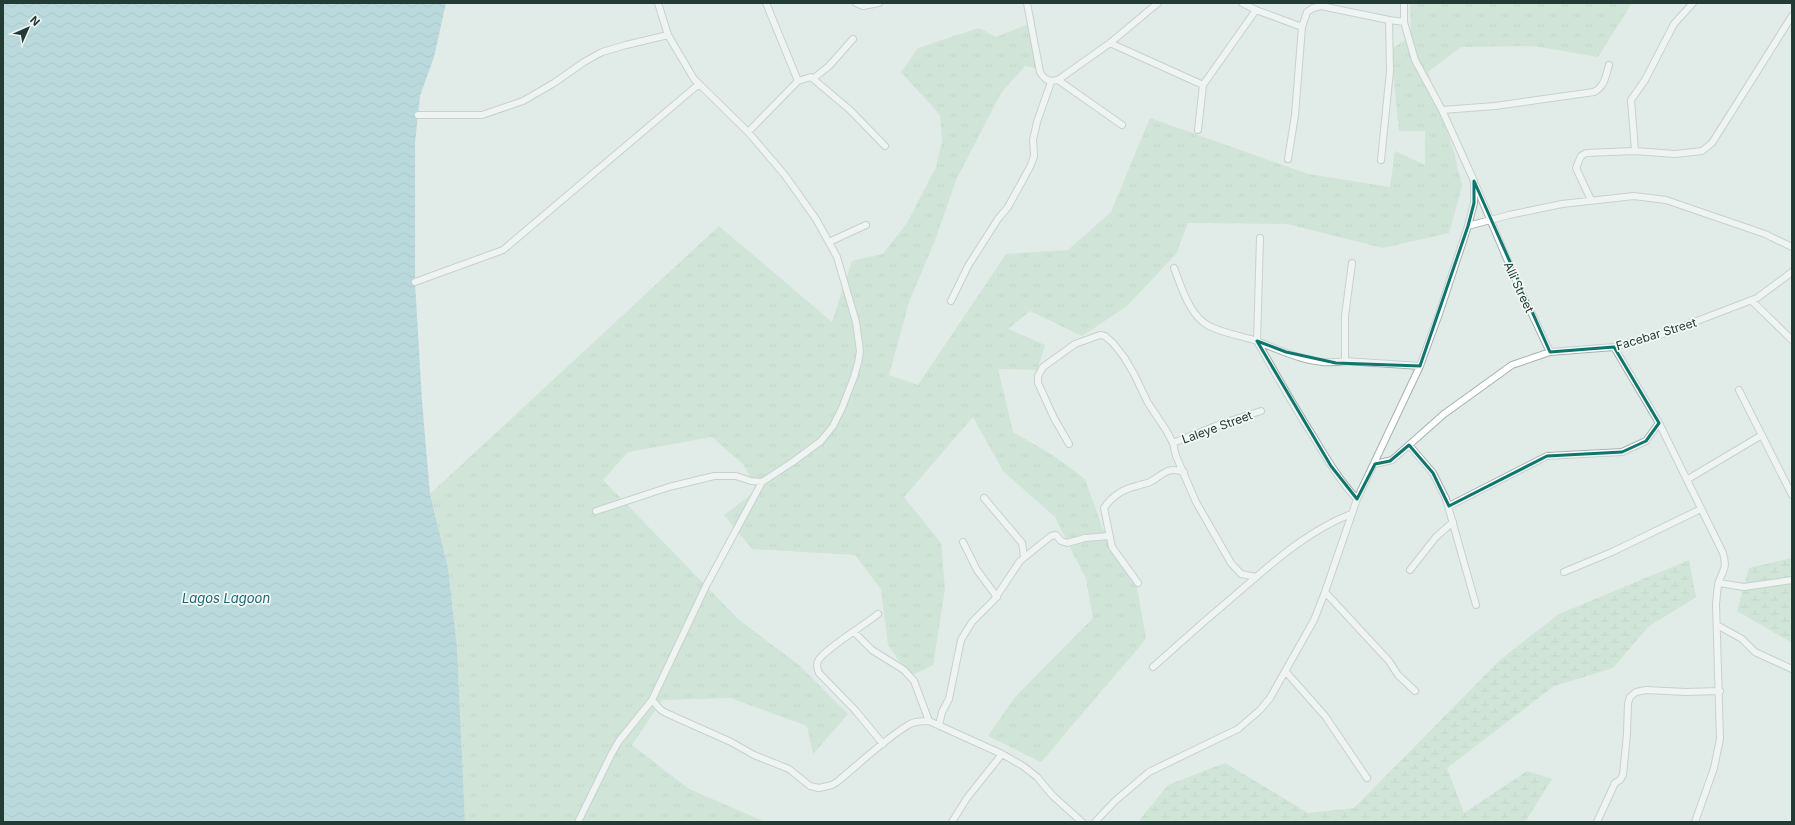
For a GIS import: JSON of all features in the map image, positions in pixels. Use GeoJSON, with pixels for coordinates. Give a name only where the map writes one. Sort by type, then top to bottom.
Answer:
{"type":"FeatureCollection","features":[{"type":"Feature","properties":{"kind":"street"},"geometry":{"type":"LineString","coordinates":[[578,822],[612,753],[652,700],[706,586],[762,482],[794,461],[821,440],[833,426],[842,408],[858,363],[860,351],[856,322],[837,257],[816,219],[784,174],[748,132],[694,79],[668,35],[658,3]]}},
{"type":"Feature","properties":{"kind":"street"},"geometry":{"type":"LineString","coordinates":[[766,3],[798,81]]}},
{"type":"Feature","properties":{"kind":"street"},"geometry":{"type":"LineString","coordinates":[[856,3],[863,6],[879,3]]}},
{"type":"Feature","properties":{"kind":"street"},"geometry":{"type":"LineString","coordinates":[[1027,3],[1040,72],[1045,79],[1051,82],[1058,80],[1110,43],[1158,3]]}},
{"type":"Feature","properties":{"kind":"street"},"geometry":{"type":"LineString","coordinates":[[1242,3],[1256,10],[1302,27]]}},
{"type":"Feature","properties":{"kind":"street","name":"Alli Street"},"geometry":{"type":"LineString","coordinates":[[1404,3],[1404,22],[1415,60],[1442,110],[1490,221],[1550,352]]}},
{"type":"Feature","properties":{"kind":"street"},"geometry":{"type":"LineString","coordinates":[[1635,151],[1631,100],[1645,80],[1674,24],[1693,3]]}},
{"type":"Feature","properties":{"kind":"street"},"geometry":{"type":"LineString","coordinates":[[1288,159],[1295,115],[1302,27],[1307,12],[1313,8],[1321,6],[1404,22]]}},
{"type":"Feature","properties":{"kind":"street"},"geometry":{"type":"LineString","coordinates":[[1198,130],[1203,85],[1256,10]]}},
{"type":"Feature","properties":{"kind":"street"},"geometry":{"type":"LineString","coordinates":[[1591,200],[1576,168],[1581,156],[1586,153],[1635,151],[1675,154],[1702,151],[1712,143],[1792,16]]}},
{"type":"Feature","properties":{"kind":"street"},"geometry":{"type":"LineString","coordinates":[[1381,160],[1390,71],[1389,20]]}},
{"type":"Feature","properties":{"kind":"street"},"geometry":{"type":"LineString","coordinates":[[418,115],[482,115],[523,101],[602,52],[668,35]]}},
{"type":"Feature","properties":{"kind":"street"},"geometry":{"type":"LineString","coordinates":[[814,78],[829,66],[852,39]]}},
{"type":"Feature","properties":{"kind":"street"},"geometry":{"type":"LineString","coordinates":[[1110,43],[1203,85]]}},
{"type":"Feature","properties":{"kind":"street"},"geometry":{"type":"LineString","coordinates":[[1442,110],[1495,106],[1594,92],[1600,89],[1603,84],[1609,64]]}},
{"type":"Feature","properties":{"kind":"street"},"geometry":{"type":"LineString","coordinates":[[748,132],[798,81],[811,77],[850,110],[885,146]]}},
{"type":"Feature","properties":{"kind":"street"},"geometry":{"type":"LineString","coordinates":[[1058,80],[1122,125]]}},
{"type":"Feature","properties":{"kind":"street"},"geometry":{"type":"LineString","coordinates":[[952,301],[968,266],[998,219],[1008,207],[1030,165],[1034,156],[1033,140],[1038,117],[1051,82]]}},
{"type":"Feature","properties":{"kind":"street"},"geometry":{"type":"LineString","coordinates":[[415,282],[503,250],[699,84]]}},
{"type":"Feature","properties":{"kind":"street"},"geometry":{"type":"LineString","coordinates":[[1095,822],[1115,801],[1149,772],[1238,729],[1260,710],[1286,672],[1314,620],[1326,592],[1357,499],[1375,464],[1420,366],[1468,226],[1474,203],[1474,181]]}},
{"type":"Feature","properties":{"kind":"street"},"geometry":{"type":"LineString","coordinates":[[1468,226],[1509,215],[1591,200],[1634,196],[1666,200],[1765,234],[1792,247]]}},
{"type":"Feature","properties":{"kind":"street"},"geometry":{"type":"LineString","coordinates":[[829,242],[866,225]]}},
{"type":"Feature","properties":{"kind":"street"},"geometry":{"type":"LineString","coordinates":[[1260,238],[1257,341],[1296,411],[1344,485],[1357,499]]}},
{"type":"Feature","properties":{"kind":"street"},"geometry":{"type":"LineString","coordinates":[[1345,361],[1345,316],[1352,263]]}},
{"type":"Feature","properties":{"kind":"street"},"geometry":{"type":"LineString","coordinates":[[1174,268],[1187,300],[1195,314],[1210,326],[1286,352],[1322,362],[1336,363],[1345,361],[1420,366]]}},
{"type":"Feature","properties":{"kind":"street","name":"Facebar Street"},"geometry":{"type":"LineString","coordinates":[[1375,464],[1390,461],[1444,414],[1512,365],[1550,352],[1614,347],[1663,334],[1752,301],[1792,272]]}},
{"type":"Feature","properties":{"kind":"street"},"geometry":{"type":"LineString","coordinates":[[1752,301],[1792,340]]}},
{"type":"Feature","properties":{"kind":"street"},"geometry":{"type":"LineString","coordinates":[[1069,444],[1054,418],[1038,383],[1038,376],[1043,367],[1075,344],[1100,335],[1109,339],[1124,357],[1134,374],[1148,403],[1173,443],[1174,451],[1200,510],[1231,563],[1241,574],[1256,577]]}},
{"type":"Feature","properties":{"kind":"street"},"geometry":{"type":"LineString","coordinates":[[1614,347],[1659,423],[1688,479],[1700,509],[1724,553],[1726,562],[1726,567],[1718,583],[1716,604],[1720,691],[1720,739],[1714,768],[1695,822]]}},
{"type":"Feature","properties":{"kind":"street"},"geometry":{"type":"LineString","coordinates":[[1739,390],[1792,495]]}},
{"type":"Feature","properties":{"kind":"street","name":"Laleye Street"},"geometry":{"type":"LineString","coordinates":[[1173,443],[1223,423],[1261,411]]}},
{"type":"Feature","properties":{"kind":"street"},"geometry":{"type":"LineString","coordinates":[[1449,506],[1547,456],[1622,452],[1646,441],[1659,423]]}},
{"type":"Feature","properties":{"kind":"street"},"geometry":{"type":"LineString","coordinates":[[1688,479],[1762,435]]}},
{"type":"Feature","properties":{"kind":"street"},"geometry":{"type":"LineString","coordinates":[[1409,445],[1433,473],[1449,506],[1476,605]]}},
{"type":"Feature","properties":{"kind":"street"},"geometry":{"type":"LineString","coordinates":[[1138,583],[1115,552],[1109,536],[1104,508],[1115,495],[1136,486],[1148,483],[1159,475],[1172,470],[1184,472]]}},
{"type":"Feature","properties":{"kind":"street"},"geometry":{"type":"LineString","coordinates":[[596,511],[669,487],[714,476],[736,476],[750,481],[762,482]]}},
{"type":"Feature","properties":{"kind":"street"},"geometry":{"type":"LineString","coordinates":[[984,498],[1022,543],[1024,556]]}},
{"type":"Feature","properties":{"kind":"street"},"geometry":{"type":"LineString","coordinates":[[1564,572],[1612,552],[1700,509]]}},
{"type":"Feature","properties":{"kind":"street"},"geometry":{"type":"LineString","coordinates":[[1153,667],[1292,547],[1340,518],[1351,514]]}},
{"type":"Feature","properties":{"kind":"street"},"geometry":{"type":"LineString","coordinates":[[1410,570],[1436,537],[1453,522]]}},
{"type":"Feature","properties":{"kind":"street"},"geometry":{"type":"LineString","coordinates":[[939,725],[942,712],[949,699],[964,632],[997,597],[1012,570],[1024,556],[1051,536],[1056,535],[1061,541],[1067,543],[1085,538],[1109,536]]}},
{"type":"Feature","properties":{"kind":"street"},"geometry":{"type":"LineString","coordinates":[[964,542],[977,570],[997,597]]}},
{"type":"Feature","properties":{"kind":"street"},"geometry":{"type":"LineString","coordinates":[[1718,583],[1744,587],[1792,580]]}},
{"type":"Feature","properties":{"kind":"street"},"geometry":{"type":"LineString","coordinates":[[1326,592],[1389,661],[1401,679],[1415,691]]}},
{"type":"Feature","properties":{"kind":"street"},"geometry":{"type":"LineString","coordinates":[[878,614],[822,654],[816,668],[819,673],[855,710],[883,744]]}},
{"type":"Feature","properties":{"kind":"street"},"geometry":{"type":"LineString","coordinates":[[1717,625],[1742,639],[1755,652],[1792,669]]}},
{"type":"Feature","properties":{"kind":"street"},"geometry":{"type":"LineString","coordinates":[[854,632],[872,650],[904,670],[917,686],[929,721]]}},
{"type":"Feature","properties":{"kind":"street"},"geometry":{"type":"LineString","coordinates":[[1286,672],[1325,716],[1367,778]]}},
{"type":"Feature","properties":{"kind":"street"},"geometry":{"type":"LineString","coordinates":[[1597,822],[1615,783],[1620,780],[1623,775],[1628,703],[1630,697],[1636,692],[1646,690],[1686,692],[1720,691]]}},
{"type":"Feature","properties":{"kind":"street"},"geometry":{"type":"LineString","coordinates":[[652,700],[666,714],[731,742],[763,759],[789,769],[810,786],[819,788],[832,785],[837,782],[911,723],[920,720],[929,721],[1002,754],[1023,766],[1037,777],[1053,796],[1082,822]]}},
{"type":"Feature","properties":{"kind":"street"},"geometry":{"type":"LineString","coordinates":[[952,822],[968,798],[1002,754]]}},
{"type":"Feature","properties":{"kind":"highlighted area"},"geometry":{"type":"Polygon","coordinates":[[[1474,181],[1550,352],[1614,347],[1659,423],[1646,441],[1622,452],[1547,456],[1449,506],[1433,473],[1409,445],[1390,461],[1375,464],[1357,499],[1331,466],[1257,341],[1286,352],[1336,363],[1420,366],[1468,226],[1474,203],[1474,181]]]}},
{"type":"Feature","properties":{"kind":"green space"},"geometry":{"type":"Polygon","coordinates":[[[1410,3],[1632,3],[1598,57],[1534,46],[1461,47],[1428,72],[1454,153],[1462,186],[1449,233],[1383,248],[1287,224],[1188,223],[1176,254],[1127,306],[1082,336],[1030,311],[1008,329],[1045,345],[1037,370],[998,369],[1013,432],[1054,456],[1085,479],[1102,527],[1137,587],[1146,639],[1041,762],[988,736],[1015,697],[1093,618],[1086,579],[1055,517],[1003,471],[973,417],[904,497],[941,543],[945,589],[933,665],[910,676],[888,645],[881,589],[855,555],[752,549],[724,515],[757,490],[743,464],[712,437],[628,452],[603,480],[739,620],[799,665],[848,714],[813,754],[807,726],[731,698],[662,700],[632,745],[689,789],[766,822],[465,822],[457,647],[448,568],[430,494],[719,226],[832,322],[852,261],[883,254],[907,223],[936,167],[942,141],[940,115],[901,72],[918,48],[979,28],[996,37],[1031,23],[1040,69],[1025,66],[1001,93],[956,180],[934,243],[909,302],[889,375],[918,385],[1006,254],[1068,250],[1111,212],[1150,118],[1308,174],[1390,187],[1395,151],[1425,165],[1425,131],[1399,131],[1391,50],[1411,35],[1410,3]]]}},
{"type":"Feature","properties":{"kind":"green space"},"geometry":{"type":"Polygon","coordinates":[[[1792,558],[1792,643],[1737,611],[1749,568],[1792,558]]]}},
{"type":"Feature","properties":{"kind":"green space"},"geometry":{"type":"Polygon","coordinates":[[[1689,560],[1696,597],[1648,627],[1613,668],[1554,686],[1447,768],[1464,813],[1527,771],[1552,779],[1525,822],[1138,822],[1168,785],[1225,763],[1308,813],[1354,808],[1501,659],[1559,614],[1689,560]]]}},
{"type":"Feature","properties":{"kind":"water","name":"Lagos Lagoon"},"geometry":{"type":"Polygon","coordinates":[[[3,3],[446,3],[434,57],[420,96],[415,143],[415,282],[422,401],[430,494],[448,568],[457,647],[465,822],[3,822],[3,3]]]}}]}
